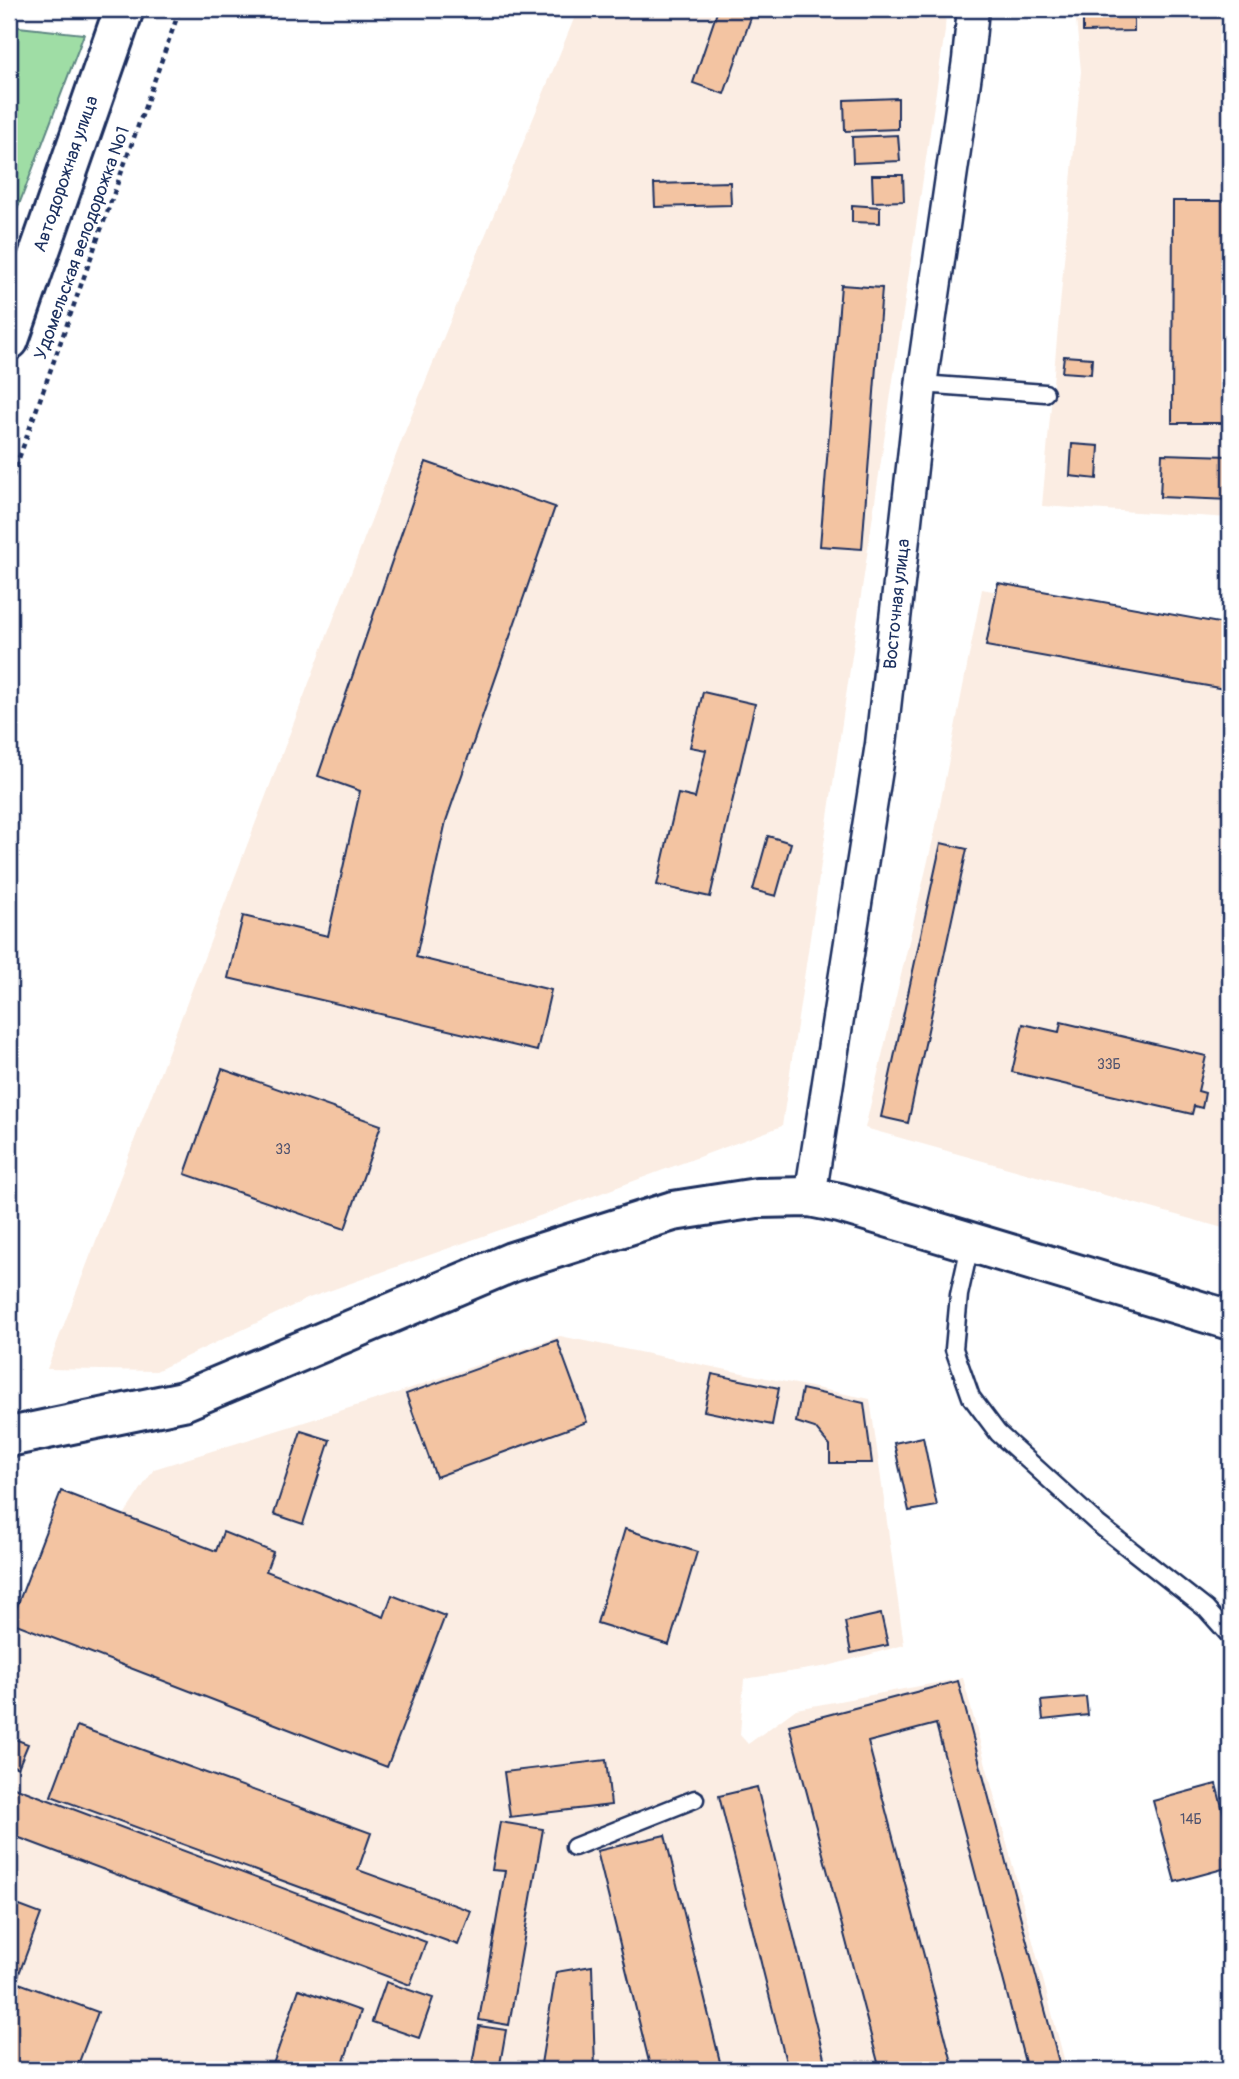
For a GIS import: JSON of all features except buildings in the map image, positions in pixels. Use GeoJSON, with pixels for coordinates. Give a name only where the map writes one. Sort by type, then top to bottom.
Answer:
{"type":"FeatureCollection","features":[{"type":"Feature","properties":{"kind":"street","name":"Автодорожная улица"},"geometry":{"type":"LineString","coordinates":[[9,340],[124,9]]}},
{"type":"Feature","properties":{"kind":"street","name":"Восточная улица"},"geometry":{"type":"LineString","coordinates":[[810,1197],[881,744],[921,384],[973,9]]}},
{"type":"Feature","properties":{"kind":"street"},"geometry":{"type":"LineString","coordinates":[[9,1437],[183,1401],[512,1262],[673,1211],[757,1198],[810,1197],[840,1203],[1230,1320]]}},
{"type":"Feature","properties":{"kind":"lane"},"geometry":{"type":"LineString","coordinates":[[921,384],[1045,393]]}},
{"type":"Feature","properties":{"kind":"lane"},"geometry":{"type":"LineString","coordinates":[[971,1241],[959,1295],[954,1349],[971,1397],[998,1433],[1098,1524],[1206,1609],[1230,1636]]}},
{"type":"Feature","properties":{"kind":"lane"},"geometry":{"type":"LineString","coordinates":[[574,1847],[695,1799]]}},
{"type":"Feature","properties":{"kind":"path","name":"Удомельская велодорожка №1"},"geometry":{"type":"LineString","coordinates":[[9,486],[180,9]]}},
{"type":"Feature","properties":{"kind":"shaded area"},"geometry":{"type":"Polygon","coordinates":[[[578,9],[946,9],[945,31],[782,1126],[309,1298],[156,1371],[47,1369],[406,429],[578,9]]]}},
{"type":"Feature","properties":{"kind":"shaded area"},"geometry":{"type":"Polygon","coordinates":[[[1075,9],[1230,9],[1230,518],[1042,506],[1081,71],[1075,9]]]}},
{"type":"Feature","properties":{"kind":"shaded area"},"geometry":{"type":"Polygon","coordinates":[[[982,589],[1230,635],[1230,1230],[865,1128],[935,831],[982,589]]]}},
{"type":"Feature","properties":{"kind":"shaded area"},"geometry":{"type":"Polygon","coordinates":[[[560,1336],[870,1399],[904,1645],[828,1666],[744,1679],[740,1735],[748,1744],[796,1709],[963,1678],[1067,2070],[9,2070],[9,1636],[61,1491],[124,1515],[154,1469],[394,1394],[560,1336]]]}},
{"type":"Feature","properties":{"kind":"green space"},"geometry":{"type":"Polygon","coordinates":[[[9,26],[84,34],[9,231],[9,26]]]}}]}
